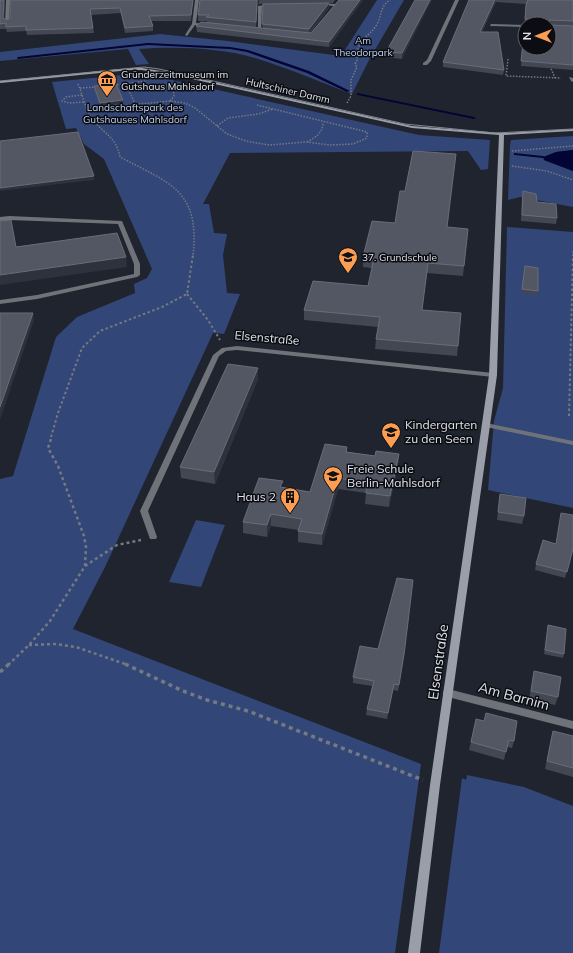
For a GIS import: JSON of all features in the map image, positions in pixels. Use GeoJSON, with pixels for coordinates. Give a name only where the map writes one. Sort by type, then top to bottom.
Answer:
{"type":"FeatureCollection","features":[{"type":"Feature","properties":{"kind":"street"},"geometry":{"type":"LineString","coordinates":[[7,23],[8,0]]}},
{"type":"Feature","properties":{"kind":"street"},"geometry":{"type":"LineString","coordinates":[[187,35],[194,24],[197,0]]}},
{"type":"Feature","properties":{"kind":"street"},"geometry":{"type":"LineString","coordinates":[[330,11],[339,0]]}},
{"type":"Feature","properties":{"kind":"street"},"geometry":{"type":"LineString","coordinates":[[425,64],[429,61],[457,0]]}},
{"type":"Feature","properties":{"kind":"street"},"geometry":{"type":"LineString","coordinates":[[313,4],[335,5]]}},
{"type":"Feature","properties":{"kind":"street"},"geometry":{"type":"LineString","coordinates":[[259,30],[260,6],[283,5]]}},
{"type":"Feature","properties":{"kind":"street"},"geometry":{"type":"LineString","coordinates":[[194,24],[217,26]]}},
{"type":"Feature","properties":{"kind":"street"},"geometry":{"type":"LineString","coordinates":[[491,25],[517,26]]}},
{"type":"Feature","properties":{"kind":"street"},"geometry":{"type":"LineString","coordinates":[[252,30],[267,31]]}},
{"type":"Feature","properties":{"kind":"street","name":"Hultschiner Damm"},"geometry":{"type":"LineString","coordinates":[[0,82],[142,69],[174,74],[400,124],[477,133],[502,134],[573,130]]}},
{"type":"Feature","properties":{"kind":"street","name":"Elsenstraße"},"geometry":{"type":"LineString","coordinates":[[414,953],[448,693],[493,375],[502,134]]}},
{"type":"Feature","properties":{"kind":"street"},"geometry":{"type":"LineString","coordinates":[[0,219],[9,218],[120,222],[137,264],[137,275],[37,297],[0,302]]}},
{"type":"Feature","properties":{"kind":"street","name":"Elsenstraße"},"geometry":{"type":"LineString","coordinates":[[153,537],[144,512],[216,355],[224,349],[244,349],[493,375]]}},
{"type":"Feature","properties":{"kind":"street"},"geometry":{"type":"LineString","coordinates":[[486,424],[573,443]]}},
{"type":"Feature","properties":{"kind":"street","name":"Am Barnim"},"geometry":{"type":"LineString","coordinates":[[448,693],[573,725]]}},
{"type":"Feature","properties":{"kind":"path"},"geometry":{"type":"LineString","coordinates":[[346,104],[351,98],[351,80],[356,70],[355,64],[359,58],[357,52],[359,46],[363,38],[377,25],[382,7],[390,0]]}},
{"type":"Feature","properties":{"kind":"path"},"geometry":{"type":"LineString","coordinates":[[508,59],[506,76],[572,79]]}},
{"type":"Feature","properties":{"kind":"path"},"geometry":{"type":"LineString","coordinates":[[550,65],[550,70],[555,78]]}},
{"type":"Feature","properties":{"kind":"path"},"geometry":{"type":"LineString","coordinates":[[77,80],[93,119],[116,142],[120,151],[120,157],[172,187],[188,203],[192,215],[194,235],[187,294],[218,334],[224,349]]}},
{"type":"Feature","properties":{"kind":"path"},"geometry":{"type":"LineString","coordinates":[[110,85],[152,81]]}},
{"type":"Feature","properties":{"kind":"path"},"geometry":{"type":"LineString","coordinates":[[168,83],[173,85],[174,90],[174,96],[170,101]]}},
{"type":"Feature","properties":{"kind":"path"},"geometry":{"type":"LineString","coordinates":[[126,84],[134,104]]}},
{"type":"Feature","properties":{"kind":"path"},"geometry":{"type":"LineString","coordinates":[[80,88],[103,86]]}},
{"type":"Feature","properties":{"kind":"path"},"geometry":{"type":"LineString","coordinates":[[82,95],[66,97],[62,101],[69,103],[85,102]]}},
{"type":"Feature","properties":{"kind":"path"},"geometry":{"type":"LineString","coordinates":[[88,109],[170,101],[185,103],[195,108],[227,134],[246,141],[269,144],[306,142],[330,145],[353,144],[367,138],[366,132],[323,122],[316,118],[253,104]]}},
{"type":"Feature","properties":{"kind":"path"},"geometry":{"type":"LineString","coordinates":[[217,126],[228,118],[258,114],[274,109]]}},
{"type":"Feature","properties":{"kind":"path"},"geometry":{"type":"LineString","coordinates":[[306,142],[318,136],[323,128],[323,122]]}},
{"type":"Feature","properties":{"kind":"path"},"geometry":{"type":"LineString","coordinates":[[508,151],[573,146]]}},
{"type":"Feature","properties":{"kind":"path"},"geometry":{"type":"LineString","coordinates":[[508,166],[542,170],[573,180]]}},
{"type":"Feature","properties":{"kind":"path"},"geometry":{"type":"LineString","coordinates":[[569,416],[573,252]]}},
{"type":"Feature","properties":{"kind":"path"},"geometry":{"type":"LineString","coordinates":[[85,566],[86,547],[84,536],[58,466],[48,448],[58,413],[82,348],[100,331],[162,307],[187,294]]}},
{"type":"Feature","properties":{"kind":"path"},"geometry":{"type":"LineString","coordinates":[[0,672],[50,621],[85,566],[116,545],[153,537]]}},
{"type":"Feature","properties":{"kind":"path"},"geometry":{"type":"LineString","coordinates":[[28,645],[55,644],[76,647],[103,656],[128,665],[183,691],[207,700],[248,711],[436,785]]}},
{"type":"Feature","properties":{"kind":"green space","name":"Am Theodorpark"},"geometry":{"type":"Polygon","coordinates":[[[377,0],[404,0],[369,60],[352,94],[255,58],[213,50],[182,48],[139,49],[149,64],[136,65],[128,49],[0,61],[0,52],[160,34],[228,41],[341,56],[377,0]]]}},
{"type":"Feature","properties":{"kind":"green space","name":"Landschaftspark des Gutshauses Mahlsdorf"},"geometry":{"type":"Polygon","coordinates":[[[133,74],[147,75],[186,83],[419,135],[490,140],[488,169],[481,170],[468,151],[230,153],[203,204],[209,204],[214,233],[227,234],[223,255],[227,293],[240,294],[224,334],[213,333],[106,565],[73,629],[421,764],[395,953],[0,953],[0,479],[13,476],[56,337],[77,317],[135,293],[134,284],[147,278],[152,269],[104,159],[84,144],[76,128],[66,129],[52,82],[133,74]]]}},
{"type":"Feature","properties":{"kind":"green space"},"geometry":{"type":"Polygon","coordinates":[[[573,136],[573,150],[556,152],[544,160],[573,171],[573,207],[520,197],[508,200],[511,140],[573,136]]]}},
{"type":"Feature","properties":{"kind":"green space"},"geometry":{"type":"Polygon","coordinates":[[[507,227],[573,232],[573,508],[488,490],[494,421],[503,388],[507,227]]]}},
{"type":"Feature","properties":{"kind":"green space"},"geometry":{"type":"Polygon","coordinates":[[[196,520],[225,525],[201,587],[169,582],[196,520]]]}},
{"type":"Feature","properties":{"kind":"green space"},"geometry":{"type":"Polygon","coordinates":[[[467,775],[524,787],[573,806],[573,953],[439,953],[462,778],[466,780],[467,775]]]}},
{"type":"Feature","properties":{"kind":"shaded area"},"geometry":{"type":"Polygon","coordinates":[[[573,150],[573,171],[544,160],[543,157],[556,152],[573,150]]]}},
{"type":"Feature","properties":{"kind":"building"},"geometry":{"type":"Polygon","coordinates":[[[0,0],[4,0],[3,18],[7,20],[10,18],[10,0],[193,0],[191,15],[149,16],[153,26],[125,28],[120,8],[90,9],[93,28],[26,30],[26,26],[6,27],[6,23],[0,24],[0,0]]]}},
{"type":"Feature","properties":{"kind":"building"},"geometry":{"type":"Polygon","coordinates":[[[200,0],[257,0],[256,22],[206,17],[209,15],[198,15],[200,0]]]}},
{"type":"Feature","properties":{"kind":"building"},"geometry":{"type":"Polygon","coordinates":[[[339,0],[360,0],[329,42],[196,26],[201,22],[311,33],[339,0]]]}},
{"type":"Feature","properties":{"kind":"building"},"geometry":{"type":"Polygon","coordinates":[[[415,0],[430,0],[402,53],[386,52],[415,0]]]}},
{"type":"Feature","properties":{"kind":"building"},"geometry":{"type":"Polygon","coordinates":[[[469,0],[495,0],[480,32],[498,32],[504,70],[443,62],[469,0]]]}},
{"type":"Feature","properties":{"kind":"building"},"geometry":{"type":"Polygon","coordinates":[[[528,0],[573,0],[573,21],[557,20],[557,16],[525,16],[528,0]]]}},
{"type":"Feature","properties":{"kind":"building"},"geometry":{"type":"Polygon","coordinates":[[[329,3],[309,29],[262,24],[263,4],[329,3]]]}},
{"type":"Feature","properties":{"kind":"building"},"geometry":{"type":"Polygon","coordinates":[[[557,25],[573,26],[573,65],[521,61],[522,56],[557,56],[557,25]]]}},
{"type":"Feature","properties":{"kind":"building","name":"Gründerzeitmuseum im Gutshaus Mahlsdorf"},"geometry":{"type":"Polygon","coordinates":[[[116,84],[123,100],[100,103],[94,86],[116,84]]]}},
{"type":"Feature","properties":{"kind":"building"},"geometry":{"type":"Polygon","coordinates":[[[78,132],[94,176],[0,188],[0,141],[78,132]]]}},
{"type":"Feature","properties":{"kind":"building"},"geometry":{"type":"Polygon","coordinates":[[[413,151],[456,154],[447,227],[468,229],[464,266],[428,263],[422,310],[461,313],[458,346],[376,339],[380,317],[304,310],[313,281],[368,286],[374,258],[363,257],[372,221],[395,223],[400,191],[405,191],[413,151]]]}},
{"type":"Feature","properties":{"kind":"building"},"geometry":{"type":"Polygon","coordinates":[[[523,191],[536,194],[537,202],[556,204],[557,218],[522,215],[523,191]]]}},
{"type":"Feature","properties":{"kind":"building"},"geometry":{"type":"Polygon","coordinates":[[[11,220],[16,247],[117,233],[126,257],[0,275],[0,221],[11,220]]]}},
{"type":"Feature","properties":{"kind":"building"},"geometry":{"type":"Polygon","coordinates":[[[525,266],[538,268],[538,291],[522,289],[525,266]]]}},
{"type":"Feature","properties":{"kind":"building"},"geometry":{"type":"Polygon","coordinates":[[[0,313],[33,313],[0,407],[0,313]]]}},
{"type":"Feature","properties":{"kind":"building"},"geometry":{"type":"Polygon","coordinates":[[[228,364],[258,368],[214,472],[180,467],[228,364]]]}},
{"type":"Feature","properties":{"kind":"building"},"geometry":{"type":"Polygon","coordinates":[[[325,444],[347,447],[346,452],[375,456],[376,451],[399,454],[390,496],[366,493],[368,483],[338,478],[322,534],[298,531],[302,519],[271,514],[267,525],[243,522],[259,478],[283,481],[280,487],[310,492],[325,444]]]}},
{"type":"Feature","properties":{"kind":"building"},"geometry":{"type":"Polygon","coordinates":[[[500,494],[526,498],[524,516],[498,512],[500,494]]]}},
{"type":"Feature","properties":{"kind":"building"},"geometry":{"type":"Polygon","coordinates":[[[561,513],[573,515],[573,549],[567,572],[536,564],[543,540],[556,544],[561,513]]]}},
{"type":"Feature","properties":{"kind":"building"},"geometry":{"type":"Polygon","coordinates":[[[397,578],[413,580],[399,685],[394,684],[388,713],[367,709],[374,681],[353,677],[360,646],[378,649],[397,578]]]}},
{"type":"Feature","properties":{"kind":"building"},"geometry":{"type":"Polygon","coordinates":[[[548,625],[566,629],[564,654],[545,650],[548,625]]]}},
{"type":"Feature","properties":{"kind":"building"},"geometry":{"type":"Polygon","coordinates":[[[534,671],[561,677],[558,697],[531,691],[534,671]]]}},
{"type":"Feature","properties":{"kind":"building"},"geometry":{"type":"Polygon","coordinates":[[[486,713],[517,721],[514,741],[509,740],[506,752],[471,742],[476,719],[484,721],[486,713]]]}},
{"type":"Feature","properties":{"kind":"building"},"geometry":{"type":"Polygon","coordinates":[[[553,731],[573,736],[573,768],[547,761],[553,731]]]}},
{"type":"Feature","properties":{"kind":"waterway"},"geometry":{"type":"LineString","coordinates":[[18,58],[148,44],[230,48],[248,51],[308,72],[348,91]]}},
{"type":"Feature","properties":{"kind":"waterway"},"geometry":{"type":"LineString","coordinates":[[358,94],[474,118]]}},
{"type":"Feature","properties":{"kind":"waterway"},"geometry":{"type":"LineString","coordinates":[[515,154],[543,157]]}},
{"type":"Feature","properties":{"kind":"tram line"},"geometry":{"type":"LineString","coordinates":[[0,81],[144,67],[159,69],[405,124],[495,133],[573,129]]}},
{"type":"Feature","properties":{"kind":"place","name":"Gründerzeitmuseum im Gutshaus Mahlsdorf"},"geometry":{"type":"Point","coordinates":[107,97]}},
{"type":"Feature","properties":{"kind":"place","name":"37. Grundschule"},"geometry":{"type":"Point","coordinates":[348,274]}},
{"type":"Feature","properties":{"kind":"place","name":"Kindergarten zu den Seen"},"geometry":{"type":"Point","coordinates":[391,449]}},
{"type":"Feature","properties":{"kind":"place","name":"Freie Schule Berlin-Mahlsdorf"},"geometry":{"type":"Point","coordinates":[333,493]}},
{"type":"Feature","properties":{"kind":"place","name":"Haus 2"},"geometry":{"type":"Point","coordinates":[290,514]}}]}
